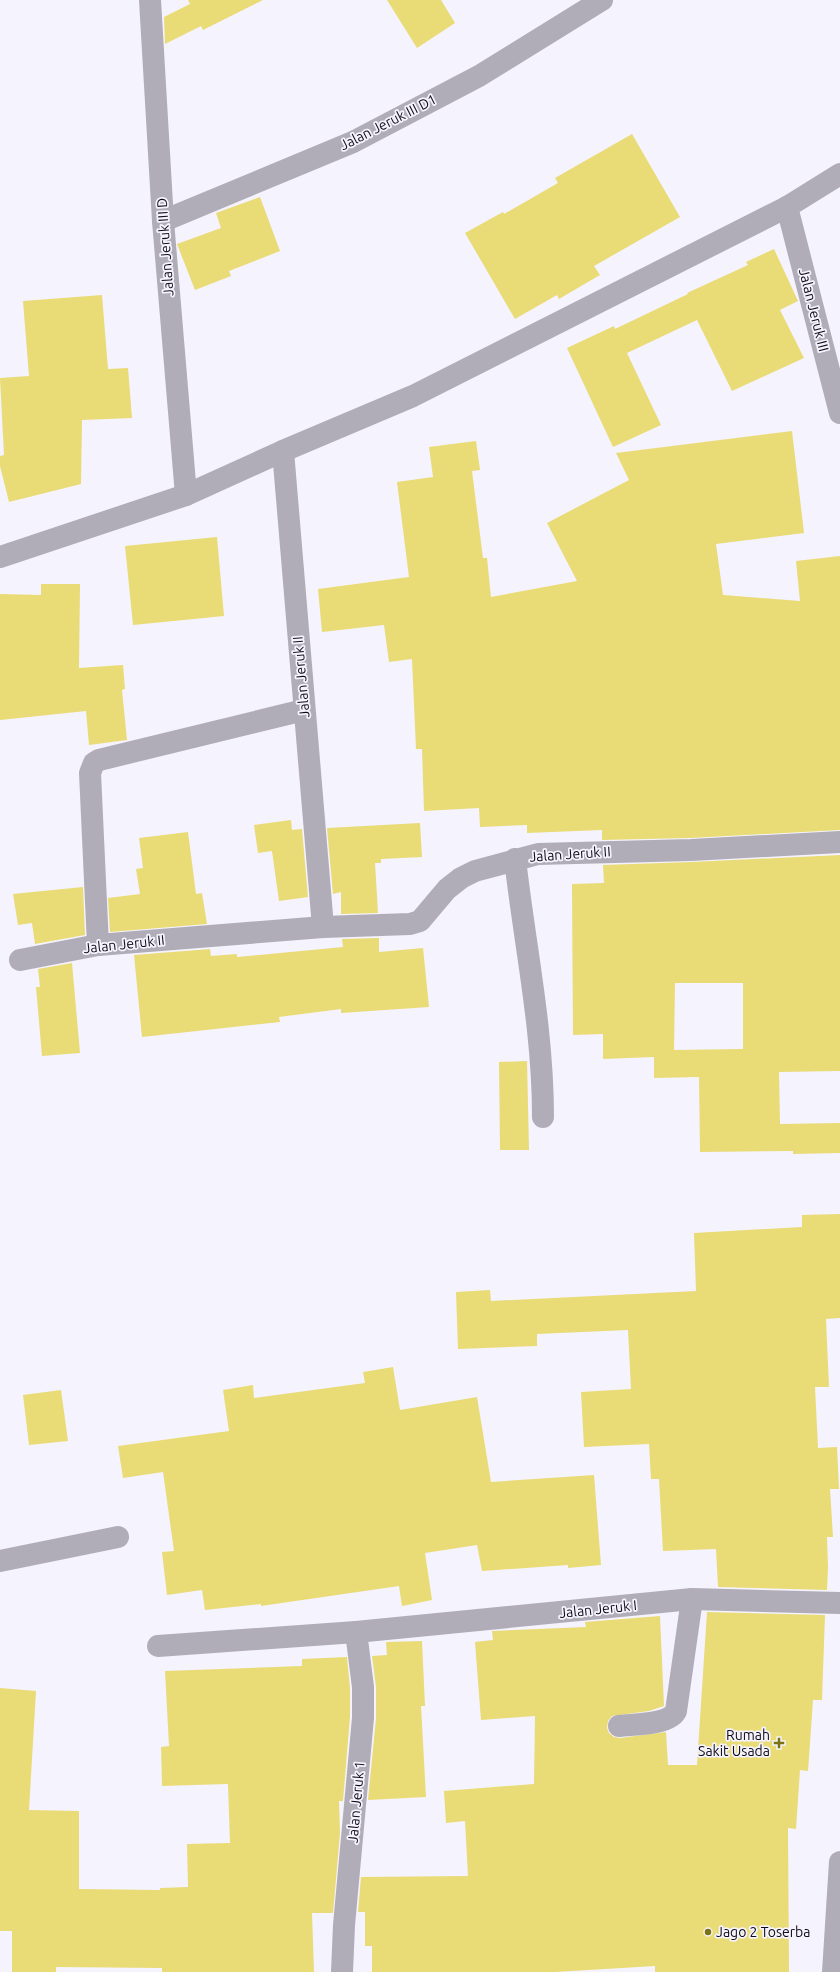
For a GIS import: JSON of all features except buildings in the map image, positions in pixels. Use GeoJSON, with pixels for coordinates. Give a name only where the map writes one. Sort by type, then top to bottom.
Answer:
{"type":"FeatureCollection","features":[{"type":"Feature","properties":{"kind":"street","name":"Jalan Jeruk III D"},"geometry":{"type":"LineString","coordinates":[[150,0],[163,221],[186,495]]}},
{"type":"Feature","properties":{"kind":"street","name":"Jalan Jeruk III D1"},"geometry":{"type":"LineString","coordinates":[[163,221],[353,142],[479,76],[602,0]]}},
{"type":"Feature","properties":{"kind":"street"},"geometry":{"type":"LineString","coordinates":[[0,557],[186,495],[283,450],[413,396],[787,207],[840,174]]}},
{"type":"Feature","properties":{"kind":"street","name":"Jalan Jeruk III"},"geometry":{"type":"LineString","coordinates":[[787,207],[840,413]]}},
{"type":"Feature","properties":{"kind":"street","name":"Jalan Jeruk II"},"geometry":{"type":"LineString","coordinates":[[283,450],[323,926]]}},
{"type":"Feature","properties":{"kind":"street"},"geometry":{"type":"LineString","coordinates":[[98,945],[90,773],[94,764],[99,760],[304,710]]}},
{"type":"Feature","properties":{"kind":"street","name":"Jalan Jeruk II"},"geometry":{"type":"LineString","coordinates":[[20,960],[98,945],[323,926],[410,924],[420,921],[447,889],[461,878],[475,871],[515,859],[544,853],[692,850],[840,842]]}},
{"type":"Feature","properties":{"kind":"street"},"geometry":{"type":"LineString","coordinates":[[515,859],[519,898],[536,1004],[543,1073],[543,1117]]}},
{"type":"Feature","properties":{"kind":"street"},"geometry":{"type":"LineString","coordinates":[[0,1561],[118,1537]]}},
{"type":"Feature","properties":{"kind":"street"},"geometry":{"type":"LineString","coordinates":[[619,1726],[666,1720],[673,1716],[676,1711],[692,1599]]}},
{"type":"Feature","properties":{"kind":"street","name":"Jalan Jeruk I"},"geometry":{"type":"LineString","coordinates":[[158,1646],[356,1632],[692,1599],[840,1603]]}},
{"type":"Feature","properties":{"kind":"street","name":"Jalan Jeruk 1"},"geometry":{"type":"LineString","coordinates":[[342,1972],[344,1925],[363,1718],[363,1687],[356,1632]]}},
{"type":"Feature","properties":{"kind":"street"},"geometry":{"type":"LineString","coordinates":[[833,1972],[840,1862]]}},
{"type":"Feature","properties":{"kind":"place","name":"Rumah Sakit Usada"},"geometry":{"type":"Point","coordinates":[779,1743]}},
{"type":"Feature","properties":{"kind":"place","name":"Jago 2 Toserba"},"geometry":{"type":"Point","coordinates":[708,1932]}}]}
